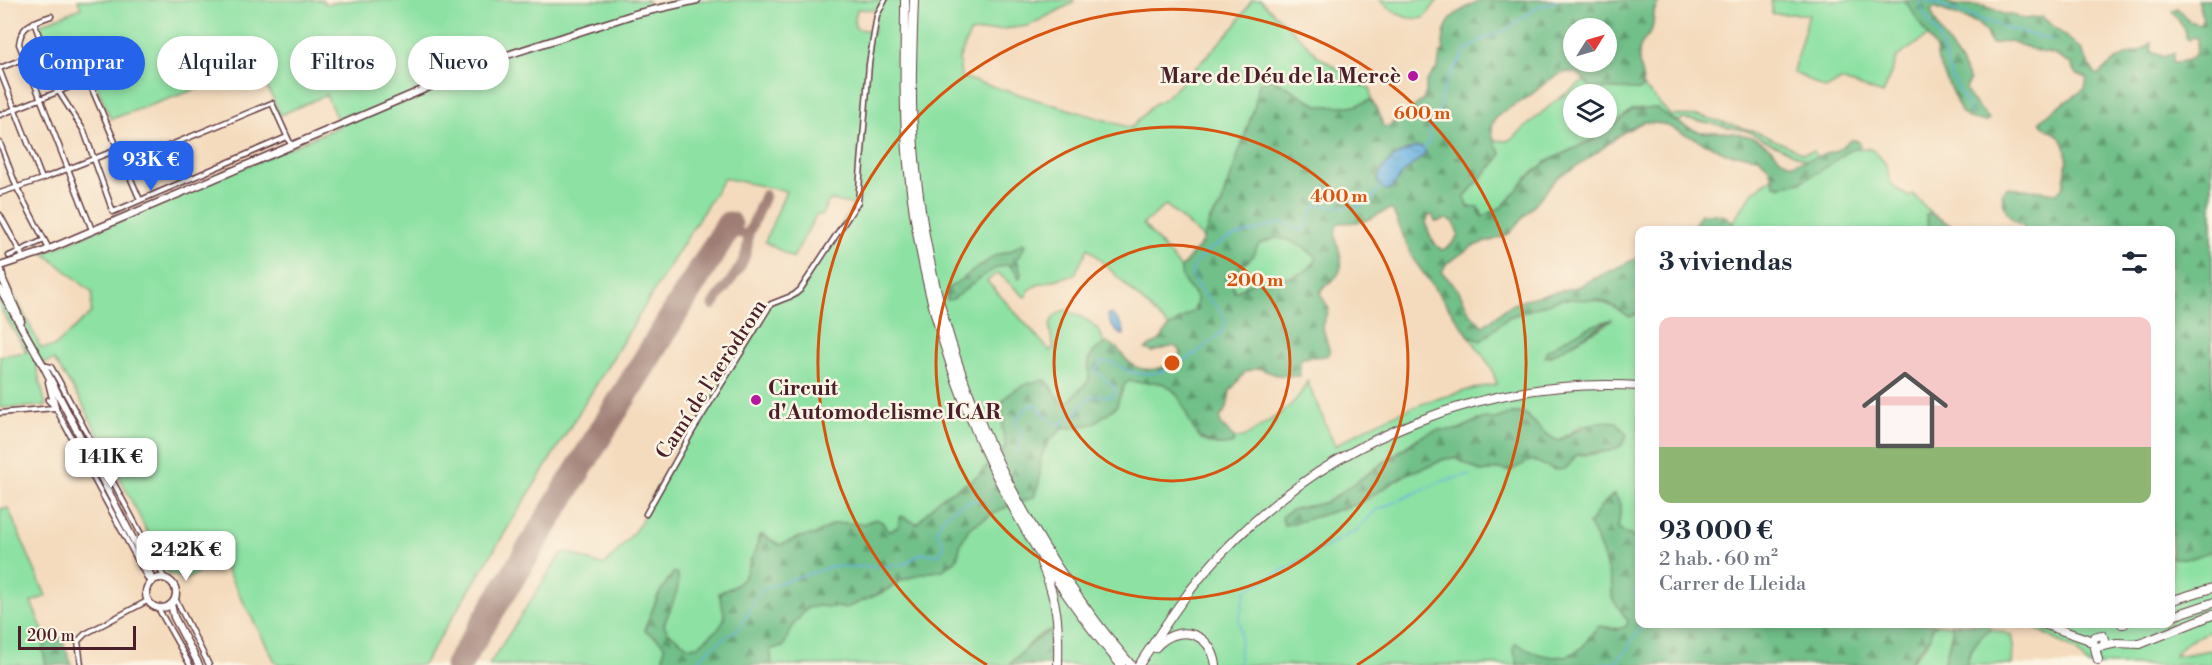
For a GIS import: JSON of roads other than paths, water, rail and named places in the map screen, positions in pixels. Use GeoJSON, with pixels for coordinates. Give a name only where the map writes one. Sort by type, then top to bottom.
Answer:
{"type":"FeatureCollection","features":[{"type":"Feature","properties":{"kind":"highway"},"geometry":{"type":"LineString","coordinates":[[905,0],[904,92],[907,148],[914,216],[927,281],[940,333],[961,396],[992,471],[1032,543],[1051,586],[1059,623],[1058,665]]}},
{"type":"Feature","properties":{"kind":"highway"},"geometry":{"type":"LineString","coordinates":[[914,0],[912,93],[918,190],[932,269],[952,348],[985,435],[1020,505],[1064,579],[1112,642],[1138,663]]}},
{"type":"Feature","properties":{"kind":"highway"},"geometry":{"type":"LineString","coordinates":[[1138,663],[1168,620],[1225,550],[1277,501],[1299,484],[1347,454],[1390,432],[1436,414],[1494,397],[1551,387],[1609,384],[1635,386]]}},
{"type":"Feature","properties":{"kind":"highway"},"geometry":{"type":"LineString","coordinates":[[1032,543],[1082,615],[1121,665]]}},
{"type":"Feature","properties":{"kind":"highway"},"geometry":{"type":"LineString","coordinates":[[2175,599],[2212,588]]}},
{"type":"Feature","properties":{"kind":"highway"},"geometry":{"type":"LineString","coordinates":[[2175,615],[2212,603]]}},
{"type":"Feature","properties":{"kind":"highway"},"geometry":{"type":"LineString","coordinates":[[2053,628],[2098,645],[2140,644],[2212,615]]}},
{"type":"Feature","properties":{"kind":"highway"},"geometry":{"type":"LineString","coordinates":[[1138,663],[1169,636],[1188,634],[1200,638],[1206,644],[1214,655],[1216,665]]}},
{"type":"Feature","properties":{"kind":"highway"},"geometry":{"type":"LineString","coordinates":[[2098,645],[2105,641],[2100,635]]}},
{"type":"Feature","properties":{"kind":"highway"},"geometry":{"type":"LineString","coordinates":[[2098,645],[2100,662]]}},
{"type":"Feature","properties":{"kind":"street"},"geometry":{"type":"LineString","coordinates":[[22,328],[19,313],[3,280],[0,268],[495,59],[635,14],[697,0]]}},
{"type":"Feature","properties":{"kind":"street","name":"Camí de l'aeròdrom"},"geometry":{"type":"LineString","coordinates":[[646,514],[692,432],[771,304],[794,295],[800,290],[858,202],[869,64],[877,15],[885,0]]}},
{"type":"Feature","properties":{"kind":"street"},"geometry":{"type":"LineString","coordinates":[[21,36],[22,30],[34,22],[51,16]]}},
{"type":"Feature","properties":{"kind":"street"},"geometry":{"type":"LineString","coordinates":[[34,22],[38,36]]}},
{"type":"Feature","properties":{"kind":"street"},"geometry":{"type":"LineString","coordinates":[[18,62],[0,69],[42,179]]}},
{"type":"Feature","properties":{"kind":"street"},"geometry":{"type":"LineString","coordinates":[[0,116],[85,81],[89,82],[140,200]]}},
{"type":"Feature","properties":{"kind":"street"},"geometry":{"type":"LineString","coordinates":[[36,90],[92,230]]}},
{"type":"Feature","properties":{"kind":"street"},"geometry":{"type":"LineString","coordinates":[[59,92],[84,131],[113,212],[287,137]]}},
{"type":"Feature","properties":{"kind":"street"},"geometry":{"type":"LineString","coordinates":[[125,165],[272,104],[291,145]]}},
{"type":"Feature","properties":{"kind":"street"},"geometry":{"type":"LineString","coordinates":[[0,143],[17,188],[49,249]]}},
{"type":"Feature","properties":{"kind":"street"},"geometry":{"type":"LineString","coordinates":[[0,193],[119,149]]}},
{"type":"Feature","properties":{"kind":"street"},"geometry":{"type":"LineString","coordinates":[[0,215],[24,259]]}},
{"type":"Feature","properties":{"kind":"street"},"geometry":{"type":"LineString","coordinates":[[9,255],[44,240]]}},
{"type":"Feature","properties":{"kind":"street"},"geometry":{"type":"LineString","coordinates":[[0,289],[47,372],[148,568],[151,583],[147,593],[148,600],[174,617]]}},
{"type":"Feature","properties":{"kind":"street"},"geometry":{"type":"LineString","coordinates":[[43,365],[51,367],[58,379],[162,579]]}},
{"type":"Feature","properties":{"kind":"street"},"geometry":{"type":"LineString","coordinates":[[47,372],[54,407]]}},
{"type":"Feature","properties":{"kind":"street"},"geometry":{"type":"LineString","coordinates":[[48,400],[151,583]]}},
{"type":"Feature","properties":{"kind":"street"},"geometry":{"type":"LineString","coordinates":[[0,412],[54,407]]}},
{"type":"Feature","properties":{"kind":"street"},"geometry":{"type":"LineString","coordinates":[[148,568],[174,586],[175,598],[209,665]]}},
{"type":"Feature","properties":{"kind":"street"},"geometry":{"type":"LineString","coordinates":[[151,583],[162,579]]}},
{"type":"Feature","properties":{"kind":"street"},"geometry":{"type":"LineString","coordinates":[[160,608],[171,604],[175,598]]}},
{"type":"Feature","properties":{"kind":"street"},"geometry":{"type":"LineString","coordinates":[[81,665],[78,641],[85,634],[148,600]]}},
{"type":"Feature","properties":{"kind":"street"},"geometry":{"type":"LineString","coordinates":[[171,604],[174,617],[199,665]]}},
{"type":"Feature","properties":{"kind":"street"},"geometry":{"type":"LineString","coordinates":[[160,608],[190,665]]}},
{"type":"Feature","properties":{"kind":"water"},"geometry":{"type":"Polygon","coordinates":[[[1421,147],[1426,152],[1425,154],[1404,172],[1391,189],[1384,190],[1377,181],[1383,169],[1398,155],[1421,147]]]}},
{"type":"Feature","properties":{"kind":"water"},"geometry":{"type":"Polygon","coordinates":[[[1108,314],[1120,323],[1124,335],[1114,329],[1108,314]]]}},
{"type":"Feature","properties":{"kind":"waterway"},"geometry":{"type":"LineString","coordinates":[[1423,150],[1430,140],[1429,130],[1440,111],[1440,100],[1447,80],[1467,49],[1481,40],[1506,30],[1539,6],[1557,0]]}},
{"type":"Feature","properties":{"kind":"waterway"},"geometry":{"type":"LineString","coordinates":[[1921,0],[1922,11],[1938,35],[1951,76],[1972,114]]}},
{"type":"Feature","properties":{"kind":"waterway"},"geometry":{"type":"LineString","coordinates":[[1926,0],[2012,30],[2052,40]]}},
{"type":"Feature","properties":{"kind":"waterway"},"geometry":{"type":"LineString","coordinates":[[1018,453],[1021,432],[1016,423],[1020,414],[1027,407],[1034,404],[1048,419],[1059,424],[1074,415],[1091,397],[1111,397],[1115,393],[1115,388],[1095,370],[1101,362],[1113,363],[1131,372],[1155,373],[1167,370],[1189,358],[1218,336],[1226,320],[1196,285],[1192,272],[1197,262],[1221,242],[1277,223],[1302,231],[1317,205],[1357,208],[1371,201],[1380,187]]}},
{"type":"Feature","properties":{"kind":"waterway"},"geometry":{"type":"LineString","coordinates":[[1239,665],[1241,632],[1239,619],[1246,590],[1357,530],[1375,511],[1442,481],[1469,475]]}},
{"type":"Feature","properties":{"kind":"waterway"},"geometry":{"type":"LineString","coordinates":[[693,665],[711,648],[740,627],[761,589],[833,566],[904,564],[922,553],[939,555],[944,546],[937,531],[943,518],[953,509],[979,500]]}},
{"type":"Feature","properties":{"kind":"waterway"},"geometry":{"type":"LineString","coordinates":[[1598,665],[1617,661],[1627,650],[1640,628]]}},
{"type":"Feature","properties":{"kind":"place","name":"Mare de Déu de la Mercè"},"geometry":{"type":"Point","coordinates":[1413,76]}},
{"type":"Feature","properties":{"kind":"place","name":"Circuit d'Automodelisme ICAR"},"geometry":{"type":"Point","coordinates":[756,400]}}]}
